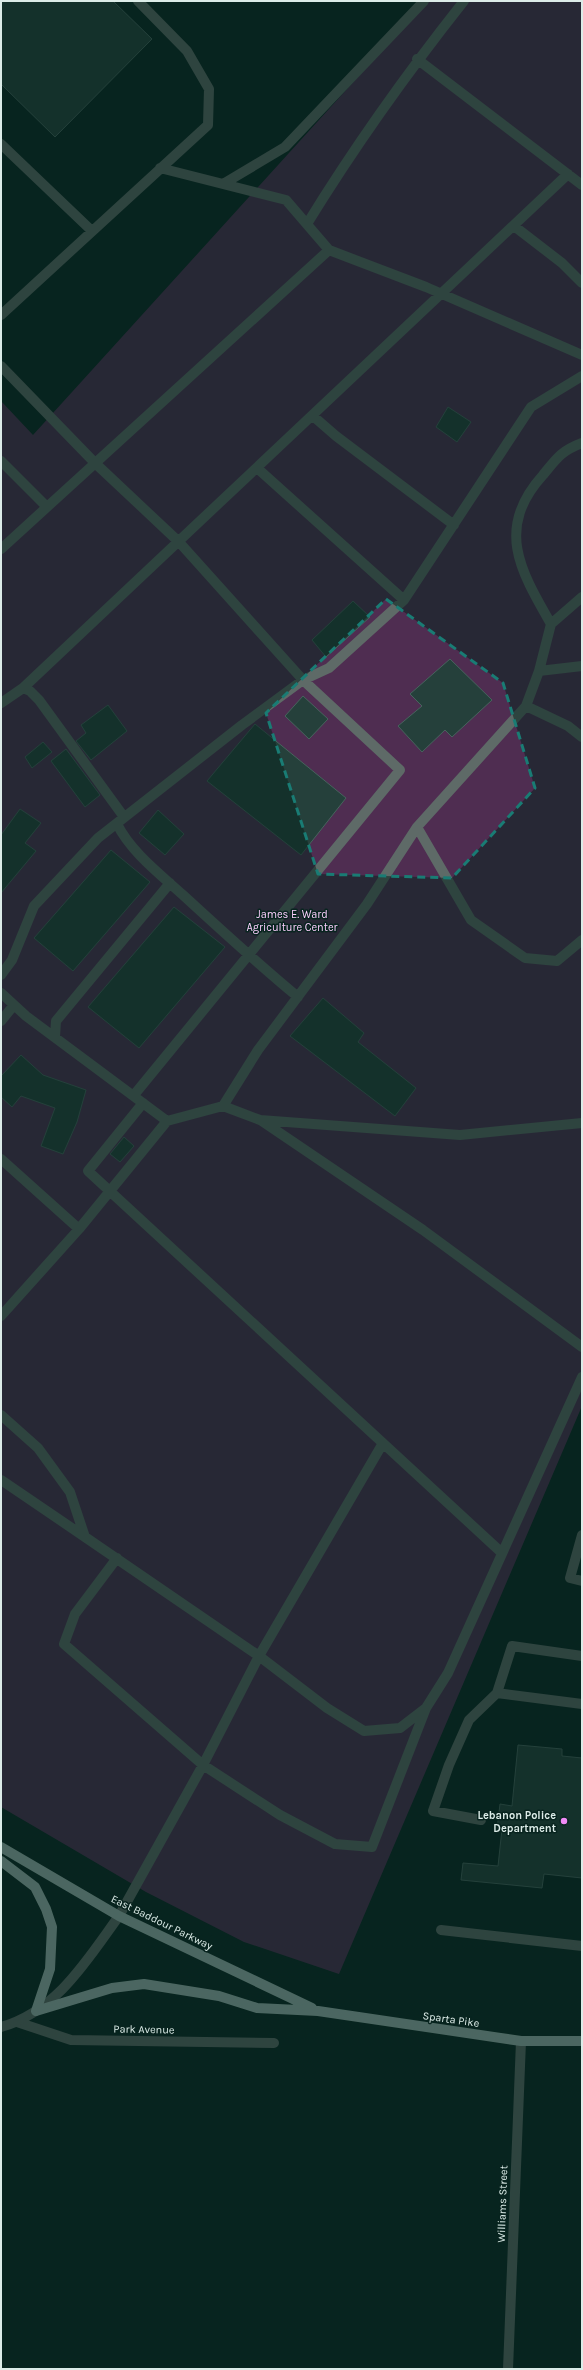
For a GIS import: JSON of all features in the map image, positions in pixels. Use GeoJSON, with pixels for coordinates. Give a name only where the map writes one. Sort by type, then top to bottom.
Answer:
{"type":"FeatureCollection","features":[{"type":"Feature","properties":{"kind":"main road","name":"East Baddour Parkway"},"geometry":{"type":"LineString","coordinates":[[1,1847],[119,1916],[318,2011]]}},
{"type":"Feature","properties":{"kind":"main road"},"geometry":{"type":"LineString","coordinates":[[1,1861],[35,1887],[46,1909],[52,1927],[50,1969],[36,2011]]}},
{"type":"Feature","properties":{"kind":"main road"},"geometry":{"type":"LineString","coordinates":[[36,2011],[112,1988],[144,1984],[219,1996],[257,2008],[318,2011]]}},
{"type":"Feature","properties":{"kind":"main road","name":"Sparta Pike"},"geometry":{"type":"LineString","coordinates":[[318,2011],[521,2041],[582,2041]]}},
{"type":"Feature","properties":{"kind":"street"},"geometry":{"type":"LineString","coordinates":[[1,315],[208,125],[209,89],[187,51],[138,1]]}},
{"type":"Feature","properties":{"kind":"street"},"geometry":{"type":"LineString","coordinates":[[223,184],[285,147],[424,1]]}},
{"type":"Feature","properties":{"kind":"street"},"geometry":{"type":"LineString","coordinates":[[307,224],[350,154],[417,59],[464,1]]}},
{"type":"Feature","properties":{"kind":"street"},"geometry":{"type":"LineString","coordinates":[[417,59],[582,185]]}},
{"type":"Feature","properties":{"kind":"street"},"geometry":{"type":"LineString","coordinates":[[1,144],[92,231]]}},
{"type":"Feature","properties":{"kind":"street"},"geometry":{"type":"LineString","coordinates":[[160,168],[286,200],[329,250],[442,294],[580,352]]}},
{"type":"Feature","properties":{"kind":"street"},"geometry":{"type":"LineString","coordinates":[[1,703],[23,688],[568,174]]}},
{"type":"Feature","properties":{"kind":"street"},"geometry":{"type":"LineString","coordinates":[[514,226],[562,262],[582,283]]}},
{"type":"Feature","properties":{"kind":"street"},"geometry":{"type":"LineString","coordinates":[[1,550],[329,250]]}},
{"type":"Feature","properties":{"kind":"street"},"geometry":{"type":"LineString","coordinates":[[1,366],[95,463],[178,542],[303,680],[400,770],[134,1095]]}},
{"type":"Feature","properties":{"kind":"street"},"geometry":{"type":"LineString","coordinates":[[1,975],[12,960],[34,906],[98,838],[303,680],[329,668],[404,600],[531,407],[582,376]]}},
{"type":"Feature","properties":{"kind":"street"},"geometry":{"type":"LineString","coordinates":[[313,416],[336,436],[454,525]]}},
{"type":"Feature","properties":{"kind":"street"},"geometry":{"type":"LineString","coordinates":[[551,624],[530,588],[517,554],[515,525],[528,490],[565,449],[582,442]]}},
{"type":"Feature","properties":{"kind":"street"},"geometry":{"type":"LineString","coordinates":[[1,460],[47,507]]}},
{"type":"Feature","properties":{"kind":"street"},"geometry":{"type":"LineString","coordinates":[[257,468],[404,600]]}},
{"type":"Feature","properties":{"kind":"street"},"geometry":{"type":"LineString","coordinates":[[222,1106],[258,1050],[367,904],[418,827],[526,706],[539,671],[551,624],[582,597]]}},
{"type":"Feature","properties":{"kind":"street"},"geometry":{"type":"LineString","coordinates":[[539,671],[582,666]]}},
{"type":"Feature","properties":{"kind":"street"},"geometry":{"type":"LineString","coordinates":[[23,688],[30,691],[39,700],[121,820],[123,835],[170,883],[248,956],[298,996]]}},
{"type":"Feature","properties":{"kind":"street"},"geometry":{"type":"LineString","coordinates":[[526,706],[568,726],[582,737]]}},
{"type":"Feature","properties":{"kind":"street"},"geometry":{"type":"LineString","coordinates":[[418,827],[471,920],[525,958],[557,961],[582,940]]}},
{"type":"Feature","properties":{"kind":"street"},"geometry":{"type":"LineString","coordinates":[[55,1037],[56,1021],[170,883]]}},
{"type":"Feature","properties":{"kind":"street"},"geometry":{"type":"LineString","coordinates":[[1,993],[55,1037],[167,1121]]}},
{"type":"Feature","properties":{"kind":"street"},"geometry":{"type":"LineString","coordinates":[[1,1021],[14,1005]]}},
{"type":"Feature","properties":{"kind":"street"},"geometry":{"type":"LineString","coordinates":[[143,1103],[88,1171],[502,1553]]}},
{"type":"Feature","properties":{"kind":"street"},"geometry":{"type":"LineString","coordinates":[[1,1316],[111,1192],[167,1121],[222,1106],[260,1120],[423,1230],[582,1347]]}},
{"type":"Feature","properties":{"kind":"street"},"geometry":{"type":"LineString","coordinates":[[260,1120],[460,1135],[582,1123]]}},
{"type":"Feature","properties":{"kind":"street"},"geometry":{"type":"LineString","coordinates":[[1,1160],[79,1229]]}},
{"type":"Feature","properties":{"kind":"street"},"geometry":{"type":"LineString","coordinates":[[117,1558],[75,1614],[64,1644],[203,1765],[280,1815],[335,1844],[372,1847],[426,1708],[448,1673],[582,1377]]}},
{"type":"Feature","properties":{"kind":"street"},"geometry":{"type":"LineString","coordinates":[[1,1415],[38,1448],[70,1492],[86,1536]]}},
{"type":"Feature","properties":{"kind":"street"},"geometry":{"type":"LineString","coordinates":[[1,2026],[17,2022],[50,2002],[72,1980],[119,1916],[203,1765],[259,1656],[384,1443]]}},
{"type":"Feature","properties":{"kind":"street"},"geometry":{"type":"LineString","coordinates":[[1,1480],[86,1536],[259,1656],[326,1708],[364,1731],[400,1728],[426,1708]]}},
{"type":"Feature","properties":{"kind":"street"},"geometry":{"type":"LineString","coordinates":[[582,1534],[570,1578],[582,1581]]}},
{"type":"Feature","properties":{"kind":"street"},"geometry":{"type":"LineString","coordinates":[[481,1820],[434,1811],[449,1765],[469,1720],[497,1693],[512,1646],[582,1656]]}},
{"type":"Feature","properties":{"kind":"street"},"geometry":{"type":"LineString","coordinates":[[497,1693],[582,1704]]}},
{"type":"Feature","properties":{"kind":"street"},"geometry":{"type":"LineString","coordinates":[[441,1930],[582,1946]]}},
{"type":"Feature","properties":{"kind":"street","name":"Park Avenue"},"geometry":{"type":"LineString","coordinates":[[17,2022],[71,2040],[274,2043]]}},
{"type":"Feature","properties":{"kind":"street","name":"Williams Street"},"geometry":{"type":"LineString","coordinates":[[508,2369],[521,2041]]}},
{"type":"Feature","properties":{"kind":"highlighted area"},"geometry":{"type":"Polygon","coordinates":[[[386,599],[503,683],[535,788],[452,878],[318,874],[266,713],[386,599]]]}},
{"type":"Feature","properties":{"kind":"green space","name":"James E. Ward Agriculture Center"},"geometry":{"type":"Polygon","coordinates":[[[427,1],[582,1],[582,1406],[339,1974],[244,1942],[146,1892],[1,1807],[1,401],[33,435],[427,1]]]}},
{"type":"Feature","properties":{"kind":"building"},"geometry":{"type":"Polygon","coordinates":[[[1,1],[113,1],[152,39],[55,137],[1,84],[1,1]]]}},
{"type":"Feature","properties":{"kind":"building"},"geometry":{"type":"Polygon","coordinates":[[[448,407],[471,422],[457,442],[436,427],[448,407]]]}},
{"type":"Feature","properties":{"kind":"building"},"geometry":{"type":"Polygon","coordinates":[[[353,601],[370,617],[326,657],[312,640],[353,601]]]}},
{"type":"Feature","properties":{"kind":"building"},"geometry":{"type":"Polygon","coordinates":[[[450,659],[492,700],[452,737],[445,730],[422,752],[398,726],[422,706],[410,694],[450,659]]]}},
{"type":"Feature","properties":{"kind":"building"},"geometry":{"type":"Polygon","coordinates":[[[303,696],[328,719],[309,739],[285,716],[303,696]]]}},
{"type":"Feature","properties":{"kind":"building"},"geometry":{"type":"Polygon","coordinates":[[[108,705],[127,731],[91,760],[76,741],[86,733],[81,725],[108,705]]]}},
{"type":"Feature","properties":{"kind":"building"},"geometry":{"type":"Polygon","coordinates":[[[255,724],[346,798],[301,855],[207,781],[255,724]]]}},
{"type":"Feature","properties":{"kind":"building"},"geometry":{"type":"Polygon","coordinates":[[[43,742],[52,752],[32,768],[25,757],[43,742]]]}},
{"type":"Feature","properties":{"kind":"building"},"geometry":{"type":"Polygon","coordinates":[[[66,749],[100,795],[85,807],[51,761],[66,749]]]}},
{"type":"Feature","properties":{"kind":"building"},"geometry":{"type":"Polygon","coordinates":[[[20,809],[41,823],[25,843],[36,851],[1,893],[1,835],[20,809]]]}},
{"type":"Feature","properties":{"kind":"building"},"geometry":{"type":"Polygon","coordinates":[[[158,810],[184,834],[165,855],[139,833],[158,810]]]}},
{"type":"Feature","properties":{"kind":"building"},"geometry":{"type":"Polygon","coordinates":[[[111,850],[150,882],[73,971],[34,938],[111,850]]]}},
{"type":"Feature","properties":{"kind":"building"},"geometry":{"type":"Polygon","coordinates":[[[174,907],[225,947],[139,1048],[88,1007],[174,907]]]}},
{"type":"Feature","properties":{"kind":"building"},"geometry":{"type":"Polygon","coordinates":[[[323,998],[364,1033],[358,1042],[416,1088],[395,1116],[290,1036],[323,998]]]}},
{"type":"Feature","properties":{"kind":"building"},"geometry":{"type":"Polygon","coordinates":[[[21,1055],[43,1075],[86,1090],[77,1122],[63,1154],[41,1146],[55,1108],[21,1096],[12,1107],[1,1097],[1,1076],[21,1055]]]}},
{"type":"Feature","properties":{"kind":"building"},"geometry":{"type":"Polygon","coordinates":[[[124,1137],[134,1146],[120,1162],[110,1154],[124,1137]]]}},
{"type":"Feature","properties":{"kind":"building"},"geometry":{"type":"Polygon","coordinates":[[[518,1745],[562,1749],[562,1756],[582,1758],[582,1878],[544,1874],[542,1888],[461,1880],[463,1863],[498,1866],[502,1829],[497,1829],[500,1804],[512,1806],[518,1745]]]}},
{"type":"Feature","properties":{"kind":"place","name":"Lebanon Police Department"},"geometry":{"type":"Point","coordinates":[564,1821]}}]}
